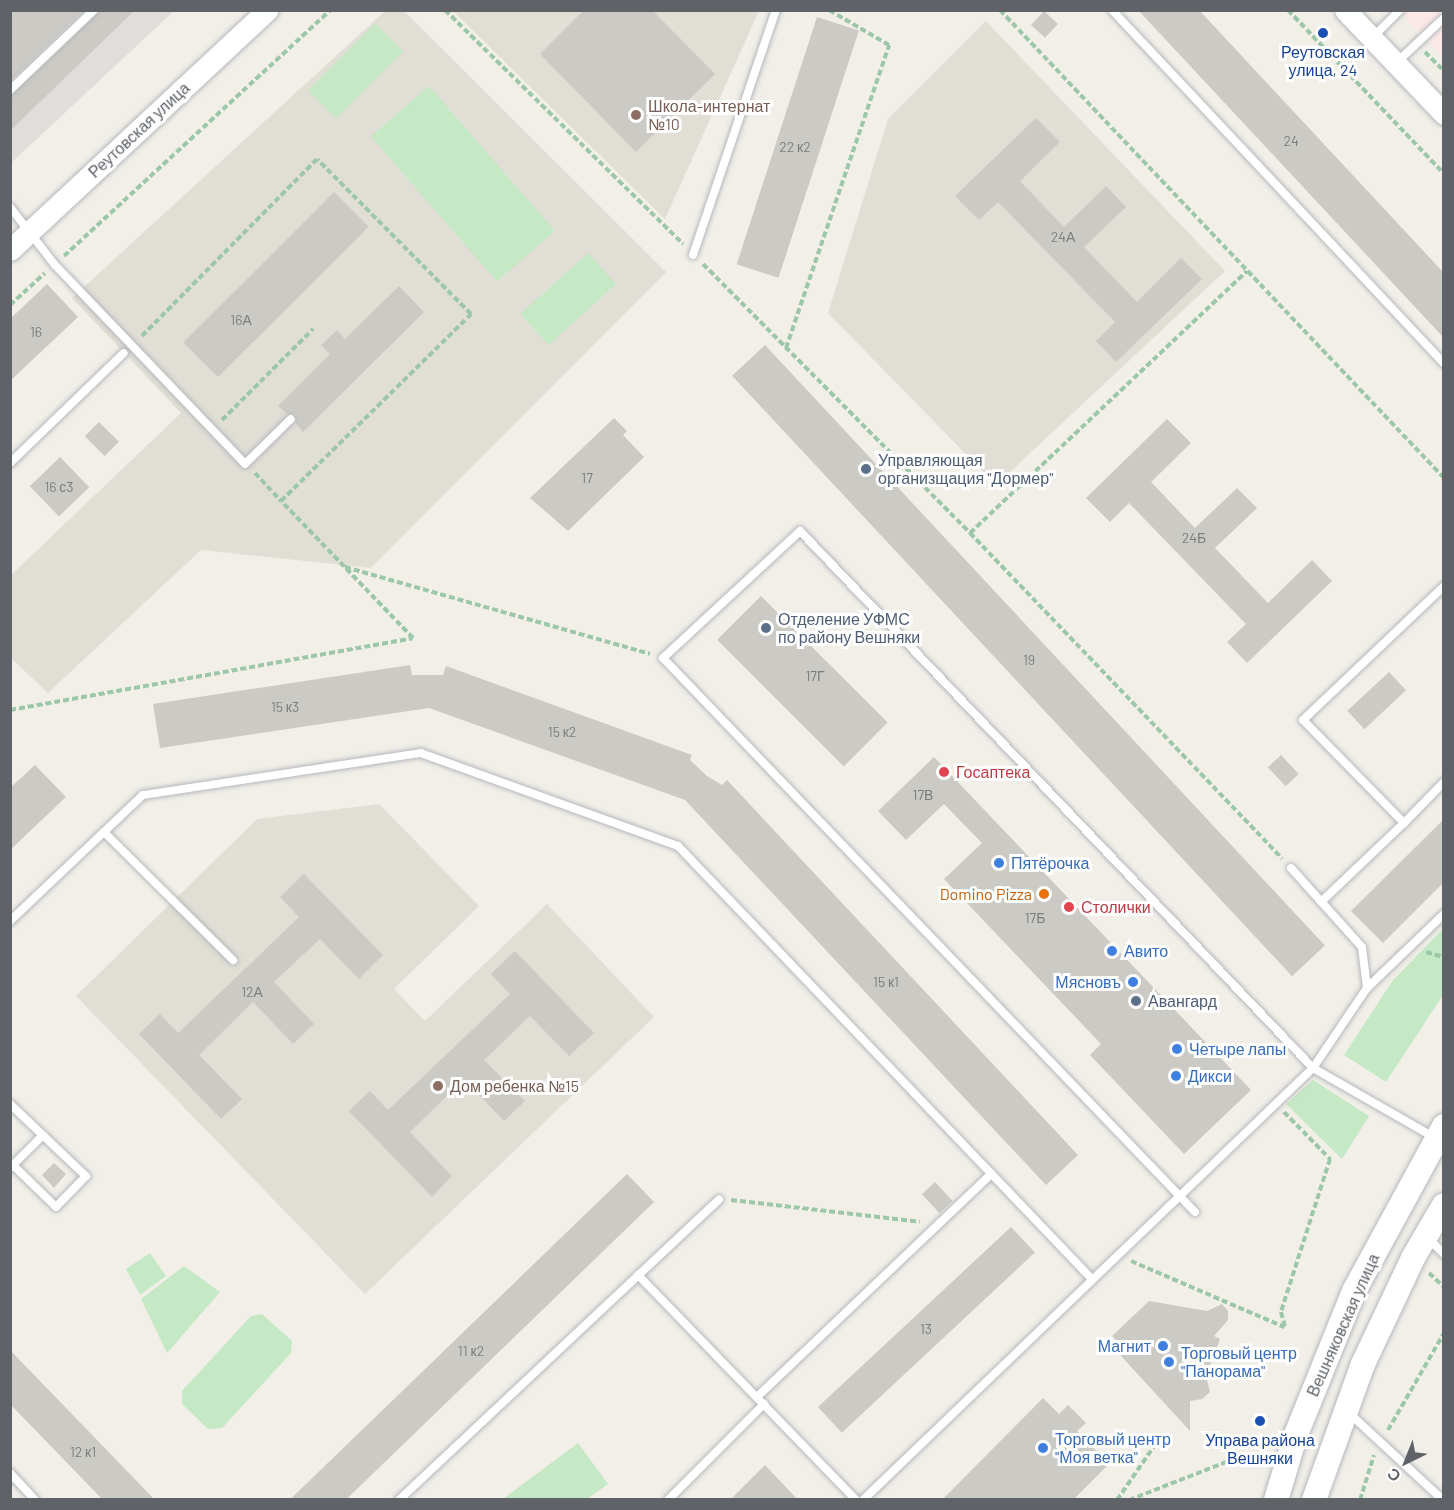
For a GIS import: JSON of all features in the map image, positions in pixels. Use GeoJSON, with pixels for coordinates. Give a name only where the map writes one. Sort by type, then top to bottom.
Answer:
{"type":"FeatureCollection","features":[{"type":"Feature","properties":{"kind":"main road","name":"Вешняковская улица"},"geometry":{"type":"LineString","coordinates":[[1276,1500],[1295,1437],[1354,1291],[1440,1132]]}},
{"type":"Feature","properties":{"kind":"main road"},"geometry":{"type":"LineString","coordinates":[[1314,1500],[1345,1409],[1426,1236],[1443,1205]]}},
{"type":"Feature","properties":{"kind":"street","name":"Реутовская улица"},"geometry":{"type":"LineString","coordinates":[[10,250],[267,10]]}},
{"type":"Feature","properties":{"kind":"street"},"geometry":{"type":"LineString","coordinates":[[1346,10],[1443,114]]}},
{"type":"Feature","properties":{"kind":"lane"},"geometry":{"type":"LineString","coordinates":[[10,90],[94,10]]}},
{"type":"Feature","properties":{"kind":"lane"},"geometry":{"type":"LineString","coordinates":[[693,255],[776,10]]}},
{"type":"Feature","properties":{"kind":"lane"},"geometry":{"type":"LineString","coordinates":[[1112,10],[1443,364]]}},
{"type":"Feature","properties":{"kind":"lane"},"geometry":{"type":"LineString","coordinates":[[1372,39],[1400,10]]}},
{"type":"Feature","properties":{"kind":"lane"},"geometry":{"type":"LineString","coordinates":[[1395,63],[1443,18]]}},
{"type":"Feature","properties":{"kind":"lane"},"geometry":{"type":"LineString","coordinates":[[10,207],[31,231],[55,265],[245,464],[291,419]]}},
{"type":"Feature","properties":{"kind":"lane"},"geometry":{"type":"LineString","coordinates":[[10,463],[124,353]]}},
{"type":"Feature","properties":{"kind":"lane"},"geometry":{"type":"LineString","coordinates":[[1195,1212],[663,658],[800,531],[1313,1068],[1440,1132]]}},
{"type":"Feature","properties":{"kind":"lane"},"geometry":{"type":"LineString","coordinates":[[1404,823],[1303,720],[1443,586]]}},
{"type":"Feature","properties":{"kind":"lane"},"geometry":{"type":"LineString","coordinates":[[10,921],[143,795],[421,753],[678,846],[1092,1279]]}},
{"type":"Feature","properties":{"kind":"lane"},"geometry":{"type":"LineString","coordinates":[[1321,902],[1404,823],[1443,782]]}},
{"type":"Feature","properties":{"kind":"lane"},"geometry":{"type":"LineString","coordinates":[[104,832],[233,960]]}},
{"type":"Feature","properties":{"kind":"lane"},"geometry":{"type":"LineString","coordinates":[[1291,868],[1362,947],[1366,988]]}},
{"type":"Feature","properties":{"kind":"lane"},"geometry":{"type":"LineString","coordinates":[[864,1500],[1313,1068],[1366,988],[1443,914]]}},
{"type":"Feature","properties":{"kind":"lane"},"geometry":{"type":"LineString","coordinates":[[10,1104],[43,1135],[86,1176],[56,1207],[12,1166],[43,1135]]}},
{"type":"Feature","properties":{"kind":"lane"},"geometry":{"type":"LineString","coordinates":[[668,1500],[760,1401],[991,1174]]}},
{"type":"Feature","properties":{"kind":"lane"},"geometry":{"type":"LineString","coordinates":[[399,1500],[719,1199]]}},
{"type":"Feature","properties":{"kind":"lane"},"geometry":{"type":"LineString","coordinates":[[1426,1236],[1443,1254]]}},
{"type":"Feature","properties":{"kind":"lane"},"geometry":{"type":"LineString","coordinates":[[638,1275],[856,1500]]}},
{"type":"Feature","properties":{"kind":"lane"},"geometry":{"type":"LineString","coordinates":[[1345,1409],[1443,1500]]}},
{"type":"Feature","properties":{"kind":"lane"},"geometry":{"type":"LineString","coordinates":[[10,1473],[35,1500]]}},
{"type":"Feature","properties":{"kind":"path"},"geometry":{"type":"LineString","coordinates":[[10,305],[332,10]]}},
{"type":"Feature","properties":{"kind":"path"},"geometry":{"type":"LineString","coordinates":[[445,10],[970,533],[1291,868]]}},
{"type":"Feature","properties":{"kind":"path"},"geometry":{"type":"LineString","coordinates":[[786,348],[889,45],[829,10]]}},
{"type":"Feature","properties":{"kind":"path"},"geometry":{"type":"LineString","coordinates":[[1000,10],[1443,478]]}},
{"type":"Feature","properties":{"kind":"path"},"geometry":{"type":"LineString","coordinates":[[1288,10],[1443,174]]}},
{"type":"Feature","properties":{"kind":"path"},"geometry":{"type":"LineString","coordinates":[[132,345],[317,159],[471,314],[281,501]]}},
{"type":"Feature","properties":{"kind":"path"},"geometry":{"type":"LineString","coordinates":[[970,533],[1247,271]]}},
{"type":"Feature","properties":{"kind":"path"},"geometry":{"type":"LineString","coordinates":[[213,429],[313,329]]}},
{"type":"Feature","properties":{"kind":"path"},"geometry":{"type":"LineString","coordinates":[[10,710],[413,638],[245,464]]}},
{"type":"Feature","properties":{"kind":"path"},"geometry":{"type":"LineString","coordinates":[[345,567],[663,658]]}},
{"type":"Feature","properties":{"kind":"path"},"geometry":{"type":"LineString","coordinates":[[1117,1255],[1285,1327],[1281,1312],[1330,1159],[1275,1103]]}},
{"type":"Feature","properties":{"kind":"path"},"geometry":{"type":"LineString","coordinates":[[719,1199],[939,1224]]}},
{"type":"Feature","properties":{"kind":"path"},"geometry":{"type":"LineString","coordinates":[[1360,1500],[1368,1466],[1443,1334]]}},
{"type":"Feature","properties":{"kind":"path"},"geometry":{"type":"LineString","coordinates":[[1117,1500],[1159,1438]]}},
{"type":"Feature","properties":{"kind":"path"},"geometry":{"type":"LineString","coordinates":[[1129,1500],[1236,1458]]}},
{"type":"Feature","properties":{"kind":"shaded area"},"geometry":{"type":"Polygon","coordinates":[[[11,11],[174,11],[11,163],[11,11]]]}},
{"type":"Feature","properties":{"kind":"shaded area"},"geometry":{"type":"Polygon","coordinates":[[[385,11],[404,11],[666,272],[371,568],[201,550],[48,693],[11,658],[10,576],[181,413],[72,298],[385,11]]]}},
{"type":"Feature","properties":{"kind":"shaded area","name":"Школа-интернат №10"},"geometry":{"type":"Polygon","coordinates":[[[453,11],[759,11],[665,219],[453,11]]]}},
{"type":"Feature","properties":{"kind":"shaded area"},"geometry":{"type":"Polygon","coordinates":[[[1399,11],[1443,11],[1443,58],[1423,36],[1399,11]]]}},
{"type":"Feature","properties":{"kind":"shaded area"},"geometry":{"type":"Polygon","coordinates":[[[986,21],[1225,271],[996,485],[828,313],[888,119],[986,21]]]}},
{"type":"Feature","properties":{"kind":"shaded area"},"geometry":{"type":"Polygon","coordinates":[[[379,804],[479,906],[394,989],[425,1021],[547,904],[654,1017],[365,1294],[76,996],[257,819],[379,804]]]}},
{"type":"Feature","properties":{"kind":"green space"},"geometry":{"type":"Polygon","coordinates":[[[375,23],[403,51],[336,118],[308,90],[375,23]]]}},
{"type":"Feature","properties":{"kind":"green space"},"geometry":{"type":"Polygon","coordinates":[[[429,86],[555,231],[497,281],[371,137],[429,86]]]}},
{"type":"Feature","properties":{"kind":"green space"},"geometry":{"type":"Polygon","coordinates":[[[588,253],[616,284],[548,345],[520,314],[588,253]]]}},
{"type":"Feature","properties":{"kind":"green space"},"geometry":{"type":"Polygon","coordinates":[[[1443,929],[1443,995],[1386,1082],[1344,1055],[1393,980],[1443,929]]]}},
{"type":"Feature","properties":{"kind":"green space"},"geometry":{"type":"Polygon","coordinates":[[[1313,1080],[1369,1116],[1342,1159],[1286,1104],[1313,1080]]]}},
{"type":"Feature","properties":{"kind":"green space"},"geometry":{"type":"Polygon","coordinates":[[[150,1253],[166,1276],[140,1295],[126,1269],[150,1253]]]}},
{"type":"Feature","properties":{"kind":"green space"},"geometry":{"type":"Polygon","coordinates":[[[184,1266],[220,1292],[167,1353],[141,1299],[184,1266]]]}},
{"type":"Feature","properties":{"kind":"green space"},"geometry":{"type":"Polygon","coordinates":[[[262,1314],[292,1341],[291,1353],[222,1428],[208,1429],[182,1404],[182,1391],[251,1316],[262,1314]]]}},
{"type":"Feature","properties":{"kind":"green space"},"geometry":{"type":"Polygon","coordinates":[[[578,1443],[608,1484],[587,1499],[503,1499],[578,1443]]]}},
{"type":"Feature","properties":{"kind":"building"},"geometry":{"type":"Polygon","coordinates":[[[10,10],[84,10],[10,81],[10,10]]]}},
{"type":"Feature","properties":{"kind":"building"},"geometry":{"type":"Polygon","coordinates":[[[100,10],[135,10],[10,131],[10,96],[100,10]]]}},
{"type":"Feature","properties":{"kind":"building"},"geometry":{"type":"Polygon","coordinates":[[[584,10],[652,10],[715,74],[636,152],[540,54],[584,10]]]}},
{"type":"Feature","properties":{"kind":"building"},"geometry":{"type":"Polygon","coordinates":[[[1138,10],[1199,10],[1443,272],[1443,337],[1138,10]]]}},
{"type":"Feature","properties":{"kind":"building"},"geometry":{"type":"Polygon","coordinates":[[[1044,11],[1058,24],[1045,38],[1031,25],[1044,11]]]}},
{"type":"Feature","properties":{"kind":"building"},"geometry":{"type":"Polygon","coordinates":[[[817,17],[859,31],[779,278],[737,264],[817,17]]]}},
{"type":"Feature","properties":{"kind":"building"},"geometry":{"type":"Polygon","coordinates":[[[1036,118],[1060,142],[1020,181],[1064,227],[1106,186],[1126,207],[1084,247],[1137,302],[1181,258],[1202,279],[1116,362],[1096,341],[1115,322],[998,202],[979,220],[955,196],[1036,118]]]}},
{"type":"Feature","properties":{"kind":"building"},"geometry":{"type":"Polygon","coordinates":[[[334,192],[369,227],[218,377],[183,343],[334,192]]]}},
{"type":"Feature","properties":{"kind":"building"},"geometry":{"type":"Polygon","coordinates":[[[47,284],[78,317],[10,381],[10,319],[47,284]]]}},
{"type":"Feature","properties":{"kind":"building"},"geometry":{"type":"Polygon","coordinates":[[[399,286],[424,312],[303,432],[296,424],[295,414],[287,414],[278,406],[330,354],[321,345],[337,330],[345,339],[399,286]]]}},
{"type":"Feature","properties":{"kind":"building"},"geometry":{"type":"Polygon","coordinates":[[[765,345],[1325,945],[1292,976],[732,376],[765,345]]]}},
{"type":"Feature","properties":{"kind":"building"},"geometry":{"type":"Polygon","coordinates":[[[614,418],[627,431],[623,435],[644,457],[568,531],[530,498],[614,418]]]}},
{"type":"Feature","properties":{"kind":"building"},"geometry":{"type":"Polygon","coordinates":[[[1167,419],[1191,443],[1151,482],[1195,528],[1237,488],[1257,508],[1215,548],[1268,603],[1312,560],[1332,581],[1247,663],[1227,642],[1246,624],[1129,503],[1110,522],[1086,498],[1167,419]]]}},
{"type":"Feature","properties":{"kind":"building"},"geometry":{"type":"Polygon","coordinates":[[[99,422],[119,442],[105,456],[85,436],[99,422]]]}},
{"type":"Feature","properties":{"kind":"building"},"geometry":{"type":"Polygon","coordinates":[[[60,457],[89,487],[59,516],[30,486],[60,457]]]}},
{"type":"Feature","properties":{"kind":"building"},"geometry":{"type":"Polygon","coordinates":[[[761,596],[888,723],[844,766],[717,640],[761,596]]]}},
{"type":"Feature","properties":{"kind":"building"},"geometry":{"type":"Polygon","coordinates":[[[410,665],[412,675],[443,675],[446,666],[692,755],[690,760],[707,776],[722,785],[727,780],[1078,1155],[1046,1185],[685,800],[429,708],[160,748],[153,704],[410,665]]]}},
{"type":"Feature","properties":{"kind":"building"},"geometry":{"type":"Polygon","coordinates":[[[1389,672],[1406,690],[1364,729],[1347,711],[1389,672]]]}},
{"type":"Feature","properties":{"kind":"building"},"geometry":{"type":"Polygon","coordinates":[[[1281,755],[1299,774],[1286,786],[1268,767],[1281,755]]]}},
{"type":"Feature","properties":{"kind":"building"},"geometry":{"type":"Polygon","coordinates":[[[934,757],[1251,1090],[1184,1154],[1090,1055],[1101,1044],[944,879],[982,843],[944,804],[906,840],[878,811],[934,757]]]}},
{"type":"Feature","properties":{"kind":"building"},"geometry":{"type":"Polygon","coordinates":[[[35,765],[66,797],[10,850],[10,788],[35,765]]]}},
{"type":"Feature","properties":{"kind":"building"},"geometry":{"type":"Polygon","coordinates":[[[1443,820],[1443,883],[1383,943],[1351,911],[1443,820]]]}},
{"type":"Feature","properties":{"kind":"building"},"geometry":{"type":"Polygon","coordinates":[[[304,874],[383,955],[359,979],[320,939],[274,982],[314,1024],[293,1044],[253,1002],[199,1055],[242,1099],[221,1119],[139,1034],[160,1014],[178,1033],[299,917],[280,897],[304,874]]]}},
{"type":"Feature","properties":{"kind":"building"},"geometry":{"type":"Polygon","coordinates":[[[515,951],[594,1033],[569,1056],[530,1016],[484,1060],[525,1101],[504,1121],[464,1079],[410,1132],[452,1176],[432,1197],[349,1111],[370,1091],[388,1110],[510,994],[491,974],[515,951]]]}},
{"type":"Feature","properties":{"kind":"building"},"geometry":{"type":"Polygon","coordinates":[[[54,1163],[66,1174],[54,1188],[42,1175],[54,1163]]]}},
{"type":"Feature","properties":{"kind":"building"},"geometry":{"type":"Polygon","coordinates":[[[627,1174],[654,1202],[346,1500],[289,1500],[627,1174]]]}},
{"type":"Feature","properties":{"kind":"building"},"geometry":{"type":"Polygon","coordinates":[[[935,1182],[953,1201],[940,1213],[922,1194],[935,1182]]]}},
{"type":"Feature","properties":{"kind":"building"},"geometry":{"type":"Polygon","coordinates":[[[1011,1227],[1035,1253],[842,1433],[818,1407],[1011,1227]]]}},
{"type":"Feature","properties":{"kind":"building","name":"Торговый центр \"Панорама\""},"geometry":{"type":"Polygon","coordinates":[[[1149,1301],[1207,1311],[1222,1304],[1228,1311],[1228,1320],[1214,1336],[1220,1339],[1206,1376],[1210,1392],[1202,1399],[1190,1401],[1190,1431],[1121,1356],[1126,1351],[1112,1336],[1149,1301]]]}},
{"type":"Feature","properties":{"kind":"building"},"geometry":{"type":"Polygon","coordinates":[[[10,1350],[155,1500],[103,1500],[10,1404],[10,1350]]]}},
{"type":"Feature","properties":{"kind":"building","name":"Торговый центр \"Моя ветка\""},"geometry":{"type":"Polygon","coordinates":[[[1043,1398],[1059,1414],[1068,1405],[1086,1423],[1077,1431],[1109,1464],[1073,1500],[942,1500],[1043,1398]]]}},
{"type":"Feature","properties":{"kind":"building"},"geometry":{"type":"Polygon","coordinates":[[[765,1465],[798,1500],[730,1500],[765,1465]]]}},
{"type":"Feature","properties":{"kind":"place","name":"Реутовская улица, 24"},"geometry":{"type":"Point","coordinates":[1323,33]}},
{"type":"Feature","properties":{"kind":"place","name":"Школа-интернат №10"},"geometry":{"type":"Point","coordinates":[636,115]}},
{"type":"Feature","properties":{"kind":"place","name":"Управляющая организщация \"Дормер\""},"geometry":{"type":"Point","coordinates":[866,469]}},
{"type":"Feature","properties":{"kind":"place","name":"Отделение УФМС по району Вешняки"},"geometry":{"type":"Point","coordinates":[766,628]}},
{"type":"Feature","properties":{"kind":"place","name":"Госаптека"},"geometry":{"type":"Point","coordinates":[944,772]}},
{"type":"Feature","properties":{"kind":"place","name":"Пятёрочка"},"geometry":{"type":"Point","coordinates":[999,863]}},
{"type":"Feature","properties":{"kind":"place","name":"Domino Pizza"},"geometry":{"type":"Point","coordinates":[1044,894]}},
{"type":"Feature","properties":{"kind":"place","name":"Столички"},"geometry":{"type":"Point","coordinates":[1069,907]}},
{"type":"Feature","properties":{"kind":"place","name":"Авито"},"geometry":{"type":"Point","coordinates":[1112,951]}},
{"type":"Feature","properties":{"kind":"place","name":"Мясновъ"},"geometry":{"type":"Point","coordinates":[1133,982]}},
{"type":"Feature","properties":{"kind":"place","name":"Авангард"},"geometry":{"type":"Point","coordinates":[1136,1001]}},
{"type":"Feature","properties":{"kind":"place","name":"Четыре лапы"},"geometry":{"type":"Point","coordinates":[1177,1049]}},
{"type":"Feature","properties":{"kind":"place","name":"Дикси"},"geometry":{"type":"Point","coordinates":[1176,1076]}},
{"type":"Feature","properties":{"kind":"place","name":"Дом ребенка №15"},"geometry":{"type":"Point","coordinates":[438,1086]}},
{"type":"Feature","properties":{"kind":"place","name":"Магнит"},"geometry":{"type":"Point","coordinates":[1163,1346]}},
{"type":"Feature","properties":{"kind":"place","name":"Торговый центр \"Панорама\""},"geometry":{"type":"Point","coordinates":[1169,1362]}},
{"type":"Feature","properties":{"kind":"place","name":"Управа района Вешняки"},"geometry":{"type":"Point","coordinates":[1260,1421]}},
{"type":"Feature","properties":{"kind":"place","name":"Торговый центр \"Моя ветка\""},"geometry":{"type":"Point","coordinates":[1043,1448]}}]}
